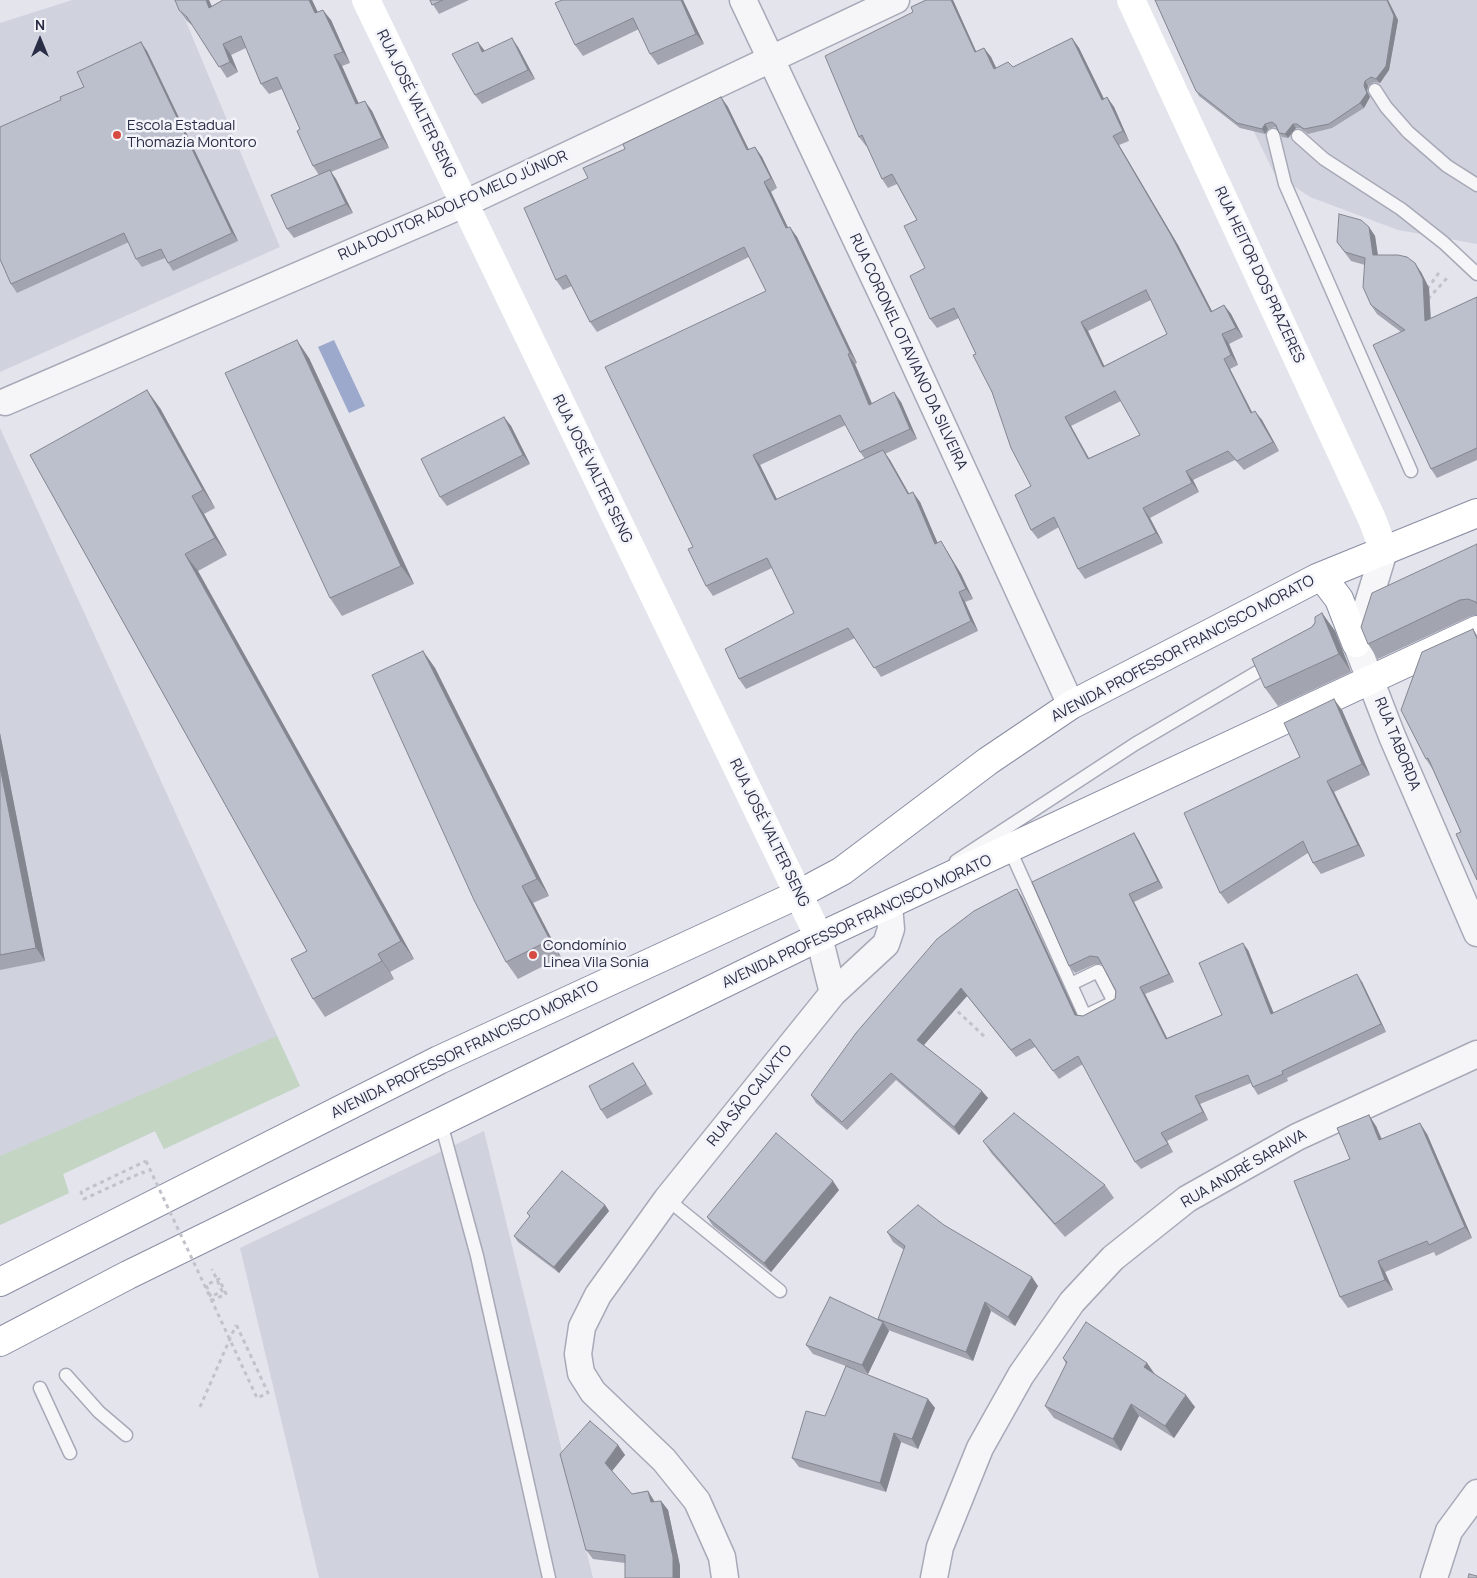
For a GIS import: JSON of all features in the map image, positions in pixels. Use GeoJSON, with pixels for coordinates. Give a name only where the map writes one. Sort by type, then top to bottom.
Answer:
{"type":"FeatureCollection","features":[{"type":"Feature","properties":{"kind":"main road","name":"RUA JOSÉ VALTER SENG"},"geometry":{"type":"LineString","coordinates":[[366,0],[819,937]]}},
{"type":"Feature","properties":{"kind":"main road","name":"RUA HEITOR DOS PRAZERES"},"geometry":{"type":"LineString","coordinates":[[1131,0],[1360,492],[1384,551]]}},
{"type":"Feature","properties":{"kind":"main road","name":"AVENIDA PROFESSOR FRANCISCO MORATO"},"geometry":{"type":"LineString","coordinates":[[0,1282],[439,1060],[799,894],[842,870],[988,760],[1070,705],[1317,578],[1477,513]]}},
{"type":"Feature","properties":{"kind":"main road"},"geometry":{"type":"LineString","coordinates":[[1317,578],[1331,587],[1339,599],[1356,643]]}},
{"type":"Feature","properties":{"kind":"main road","name":"AVENIDA PROFESSOR FRANCISCO MORATO"},"geometry":{"type":"LineString","coordinates":[[0,1342],[128,1275],[819,937],[1010,850],[1477,630]]}},
{"type":"Feature","properties":{"kind":"street","name":"RUA CORONEL OTAVIANO DA SILVEIRA"},"geometry":{"type":"LineString","coordinates":[[743,0],[1070,705]]}},
{"type":"Feature","properties":{"kind":"street","name":"RUA DOUTOR ADOLFO MELO JÚNIOR"},"geometry":{"type":"LineString","coordinates":[[6,402],[464,204],[896,0]]}},
{"type":"Feature","properties":{"kind":"street"},"geometry":{"type":"LineString","coordinates":[[1356,643],[1384,551]]}},
{"type":"Feature","properties":{"kind":"street","name":"RUA TABORDA"},"geometry":{"type":"LineString","coordinates":[[1356,643],[1392,736],[1477,933]]}},
{"type":"Feature","properties":{"kind":"street","name":"RUA SÃO CALIXTO"},"geometry":{"type":"LineString","coordinates":[[725,1578],[722,1558],[697,1501],[664,1460],[593,1392],[581,1373],[578,1354],[582,1327],[598,1295],[667,1199],[833,993],[886,944],[891,930],[889,905]]}},
{"type":"Feature","properties":{"kind":"street"},"geometry":{"type":"LineString","coordinates":[[819,937],[833,993]]}},
{"type":"Feature","properties":{"kind":"street","name":"RUA ANDRÉ SARAIVA"},"geometry":{"type":"LineString","coordinates":[[934,1578],[940,1547],[980,1448],[1021,1375],[1072,1302],[1113,1258],[1187,1199],[1238,1170],[1297,1137],[1477,1054]]}},
{"type":"Feature","properties":{"kind":"street"},"geometry":{"type":"LineString","coordinates":[[1434,1578],[1449,1531],[1477,1493]]}},
{"type":"Feature","properties":{"kind":"lane"},"geometry":{"type":"LineString","coordinates":[[1375,90],[1386,107],[1408,132],[1447,166],[1477,185]]}},
{"type":"Feature","properties":{"kind":"lane"},"geometry":{"type":"LineString","coordinates":[[1273,135],[1284,184],[1411,471]]}},
{"type":"Feature","properties":{"kind":"lane"},"geometry":{"type":"LineString","coordinates":[[1298,136],[1324,159],[1401,209],[1444,242],[1477,274]]}},
{"type":"Feature","properties":{"kind":"lane"},"geometry":{"type":"LineString","coordinates":[[889,905],[1135,744],[1236,683],[1284,657]]}},
{"type":"Feature","properties":{"kind":"lane"},"geometry":{"type":"LineString","coordinates":[[1010,850],[1071,984]]}},
{"type":"Feature","properties":{"kind":"lane"},"geometry":{"type":"LineString","coordinates":[[441,1122],[477,1256],[549,1578]]}},
{"type":"Feature","properties":{"kind":"lane"},"geometry":{"type":"LineString","coordinates":[[667,1199],[780,1291]]}},
{"type":"Feature","properties":{"kind":"lane"},"geometry":{"type":"LineString","coordinates":[[66,1375],[99,1412],[126,1435]]}},
{"type":"Feature","properties":{"kind":"lane"},"geometry":{"type":"LineString","coordinates":[[40,1388],[70,1454]]}},
{"type":"Feature","properties":{"kind":"path"},"geometry":{"type":"LineString","coordinates":[[1421,307],[1448,277]]}},
{"type":"Feature","properties":{"kind":"path"},"geometry":{"type":"LineString","coordinates":[[1424,284],[1426,290]]}},
{"type":"Feature","properties":{"kind":"path"},"geometry":{"type":"LineString","coordinates":[[951,1005],[988,1039]]}},
{"type":"Feature","properties":{"kind":"path"},"geometry":{"type":"LineString","coordinates":[[143,1172],[84,1199],[81,1192],[146,1161],[211,1300],[228,1337],[232,1346],[256,1398],[268,1393],[236,1324],[233,1332],[229,1341],[218,1366],[203,1398],[200,1407]]}},
{"type":"Feature","properties":{"kind":"path"},"geometry":{"type":"LineString","coordinates":[[211,1300],[226,1294],[220,1279],[206,1285],[211,1297],[222,1292]]}},
{"type":"Feature","properties":{"kind":"shaded area","name":"Escola Estadual Thomazia Montoro"},"geometry":{"type":"Polygon","coordinates":[[[72,0],[177,0],[280,247],[0,372],[0,23],[72,0]]]}},
{"type":"Feature","properties":{"kind":"shaded area"},"geometry":{"type":"Polygon","coordinates":[[[1190,0],[1477,0],[1477,244],[1398,230],[1310,197],[1274,173],[1190,0]]]}},
{"type":"Feature","properties":{"kind":"shaded area"},"geometry":{"type":"Polygon","coordinates":[[[0,428],[300,1086],[164,1149],[155,1131],[63,1174],[69,1193],[0,1225],[0,428]]]}},
{"type":"Feature","properties":{"kind":"shaded area"},"geometry":{"type":"Polygon","coordinates":[[[484,1131],[593,1578],[319,1578],[240,1248],[484,1131]]]}},
{"type":"Feature","properties":{"kind":"green space"},"geometry":{"type":"Polygon","coordinates":[[[277,1036],[300,1086],[164,1149],[155,1131],[63,1174],[69,1193],[0,1225],[0,1156],[277,1036]]]}},
{"type":"Feature","properties":{"kind":"water"},"geometry":{"type":"Polygon","coordinates":[[[334,340],[365,406],[349,413],[318,347],[334,340]]]}},
{"type":"Feature","properties":{"kind":"building"},"geometry":{"type":"Polygon","coordinates":[[[175,0],[206,0],[209,8],[223,0],[309,0],[315,13],[323,10],[343,52],[334,55],[356,104],[365,101],[382,138],[313,166],[297,131],[300,129],[277,77],[261,84],[241,36],[223,44],[230,62],[219,67],[187,17],[179,10],[175,0]]]}},
{"type":"Feature","properties":{"kind":"building"},"geometry":{"type":"Polygon","coordinates":[[[430,0],[443,0],[432,5],[430,0]]]}},
{"type":"Feature","properties":{"kind":"building"},"geometry":{"type":"Polygon","coordinates":[[[562,0],[681,0],[696,34],[650,54],[633,18],[575,45],[555,3],[562,0]]]}},
{"type":"Feature","properties":{"kind":"building"},"geometry":{"type":"Polygon","coordinates":[[[926,0],[951,0],[975,52],[984,48],[994,69],[1008,62],[1013,67],[1072,38],[1102,100],[1107,97],[1123,131],[1113,136],[1171,235],[1211,312],[1224,305],[1236,328],[1222,334],[1231,355],[1224,359],[1251,413],[1255,411],[1273,442],[1237,461],[1228,451],[1186,471],[1192,483],[1143,508],[1156,533],[1078,569],[1054,517],[1031,530],[1015,495],[1031,486],[1011,448],[992,392],[973,355],[976,354],[954,308],[930,319],[910,276],[925,268],[904,226],[917,220],[892,174],[882,179],[862,135],[859,137],[825,56],[913,12],[911,7],[926,0]],[[1146,290],[1081,322],[1103,367],[1167,334],[1146,290]],[[1115,391],[1065,417],[1088,459],[1140,435],[1115,391]]]}},
{"type":"Feature","properties":{"kind":"building"},"geometry":{"type":"Polygon","coordinates":[[[1155,0],[1387,0],[1394,16],[1386,66],[1376,79],[1371,77],[1365,81],[1364,86],[1367,93],[1360,103],[1329,124],[1304,129],[1297,124],[1293,124],[1285,134],[1279,133],[1276,125],[1272,122],[1265,124],[1262,129],[1237,123],[1196,91],[1155,0]]]}},
{"type":"Feature","properties":{"kind":"building"},"geometry":{"type":"Polygon","coordinates":[[[512,38],[528,70],[475,95],[452,54],[478,42],[482,52],[512,38]]]}},
{"type":"Feature","properties":{"kind":"building"},"geometry":{"type":"Polygon","coordinates":[[[141,42],[232,233],[168,263],[161,249],[136,259],[124,233],[11,284],[0,259],[0,127],[61,100],[60,97],[84,87],[77,72],[141,42]]]}},
{"type":"Feature","properties":{"kind":"building"},"geometry":{"type":"Polygon","coordinates":[[[721,97],[747,150],[755,147],[771,178],[764,182],[786,228],[790,227],[850,353],[848,354],[869,405],[894,392],[910,429],[860,452],[840,415],[753,455],[775,500],[883,450],[908,494],[913,492],[935,544],[941,541],[966,589],[959,592],[971,621],[874,668],[848,628],[739,679],[725,649],[794,613],[767,558],[706,586],[688,549],[693,547],[605,367],[766,291],[744,247],[590,322],[566,275],[556,280],[524,208],[588,178],[583,168],[625,149],[623,144],[721,97]]]}},
{"type":"Feature","properties":{"kind":"building"},"geometry":{"type":"Polygon","coordinates":[[[330,170],[346,204],[287,229],[271,195],[330,170]]]}},
{"type":"Feature","properties":{"kind":"building"},"geometry":{"type":"Polygon","coordinates":[[[1339,214],[1361,220],[1369,227],[1373,255],[1398,255],[1407,257],[1415,263],[1423,279],[1425,321],[1477,297],[1477,448],[1431,469],[1373,345],[1405,330],[1371,305],[1363,287],[1365,258],[1345,252],[1337,242],[1339,214]]]}},
{"type":"Feature","properties":{"kind":"building"},"geometry":{"type":"Polygon","coordinates":[[[297,340],[401,566],[330,598],[225,373],[297,340]]]}},
{"type":"Feature","properties":{"kind":"building"},"geometry":{"type":"Polygon","coordinates":[[[147,390],[203,490],[192,496],[215,538],[185,554],[401,941],[378,954],[382,961],[313,999],[291,959],[307,951],[30,455],[147,390]]]}},
{"type":"Feature","properties":{"kind":"building"},"geometry":{"type":"Polygon","coordinates":[[[504,417],[523,455],[440,497],[421,459],[504,417]]]}},
{"type":"Feature","properties":{"kind":"building"},"geometry":{"type":"Polygon","coordinates":[[[1477,544],[1477,604],[1468,599],[1460,600],[1368,644],[1361,627],[1372,593],[1477,544]]]}},
{"type":"Feature","properties":{"kind":"building"},"geometry":{"type":"Polygon","coordinates":[[[1322,613],[1339,654],[1265,688],[1252,659],[1312,627],[1315,623],[1315,617],[1322,613]]]}},
{"type":"Feature","properties":{"kind":"building"},"geometry":{"type":"Polygon","coordinates":[[[1473,629],[1477,639],[1477,880],[1456,834],[1461,832],[1428,758],[1426,759],[1401,710],[1422,652],[1473,629]]]}},
{"type":"Feature","properties":{"kind":"building"},"geometry":{"type":"Polygon","coordinates":[[[423,651],[537,879],[522,886],[550,940],[506,962],[474,900],[372,675],[423,651]]]}},
{"type":"Feature","properties":{"kind":"building"},"geometry":{"type":"Polygon","coordinates":[[[1334,699],[1362,764],[1327,781],[1358,845],[1313,863],[1303,841],[1220,893],[1184,813],[1300,757],[1284,723],[1334,699]]]}},
{"type":"Feature","properties":{"kind":"building"},"geometry":{"type":"Polygon","coordinates":[[[0,767],[36,948],[0,955],[0,767]]]}},
{"type":"Feature","properties":{"kind":"building"},"geometry":{"type":"Polygon","coordinates":[[[1134,833],[1158,881],[1129,894],[1169,974],[1140,987],[1166,1039],[1222,1015],[1199,963],[1243,943],[1271,1014],[1357,974],[1381,1024],[1282,1071],[1283,1074],[1253,1087],[1248,1075],[1195,1096],[1203,1112],[1161,1133],[1168,1144],[1135,1162],[1078,1056],[1053,1071],[1030,1039],[1011,1050],[961,988],[917,1040],[982,1091],[954,1127],[891,1073],[842,1122],[811,1095],[856,1033],[937,939],[974,911],[1017,889],[1075,1015],[1083,1016],[1115,999],[1116,991],[1098,957],[1090,956],[1069,966],[1032,882],[1134,833]]]}},
{"type":"Feature","properties":{"kind":"building"},"geometry":{"type":"Polygon","coordinates":[[[633,1063],[646,1084],[601,1110],[589,1086],[633,1063]]]}},
{"type":"Feature","properties":{"kind":"building"},"geometry":{"type":"Polygon","coordinates":[[[1014,1113],[1105,1185],[1055,1224],[983,1141],[1014,1113]]]}},
{"type":"Feature","properties":{"kind":"building"},"geometry":{"type":"Polygon","coordinates":[[[1369,1115],[1379,1140],[1420,1123],[1465,1227],[1429,1245],[1427,1241],[1378,1261],[1385,1280],[1340,1297],[1294,1181],[1350,1159],[1337,1128],[1369,1115]]]}},
{"type":"Feature","properties":{"kind":"building"},"geometry":{"type":"Polygon","coordinates":[[[776,1133],[833,1181],[764,1263],[707,1217],[776,1133]]]}},
{"type":"Feature","properties":{"kind":"building"},"geometry":{"type":"Polygon","coordinates":[[[562,1171],[605,1205],[554,1267],[514,1236],[530,1216],[527,1213],[562,1171]]]}},
{"type":"Feature","properties":{"kind":"building"},"geometry":{"type":"Polygon","coordinates":[[[918,1205],[944,1225],[1032,1277],[1008,1317],[985,1302],[966,1352],[878,1319],[905,1246],[887,1232],[918,1205]]]}},
{"type":"Feature","properties":{"kind":"building"},"geometry":{"type":"Polygon","coordinates":[[[830,1297],[883,1322],[862,1365],[806,1345],[830,1297]]]}},
{"type":"Feature","properties":{"kind":"building"},"geometry":{"type":"Polygon","coordinates":[[[1086,1322],[1147,1363],[1144,1367],[1186,1395],[1165,1426],[1131,1404],[1113,1439],[1045,1406],[1067,1362],[1063,1358],[1086,1322]]]}},
{"type":"Feature","properties":{"kind":"building"},"geometry":{"type":"Polygon","coordinates":[[[846,1366],[928,1399],[912,1439],[894,1433],[880,1483],[792,1458],[806,1411],[825,1416],[846,1366]]]}},
{"type":"Feature","properties":{"kind":"building"},"geometry":{"type":"Polygon","coordinates":[[[590,1421],[618,1445],[605,1463],[632,1494],[648,1491],[651,1502],[661,1501],[673,1557],[673,1578],[625,1578],[625,1555],[586,1550],[560,1454],[590,1421]]]}},
{"type":"Feature","properties":{"kind":"building"},"geometry":{"type":"Polygon","coordinates":[[[1469,1574],[1477,1576],[1477,1578],[1468,1578],[1469,1574]]]}},
{"type":"Feature","properties":{"kind":"place","name":"Escola Estadual Thomazia Montoro"},"geometry":{"type":"Point","coordinates":[117,135]}},
{"type":"Feature","properties":{"kind":"place","name":"Condomínio Linea Vila Sonia"},"geometry":{"type":"Point","coordinates":[533,955]}}]}
